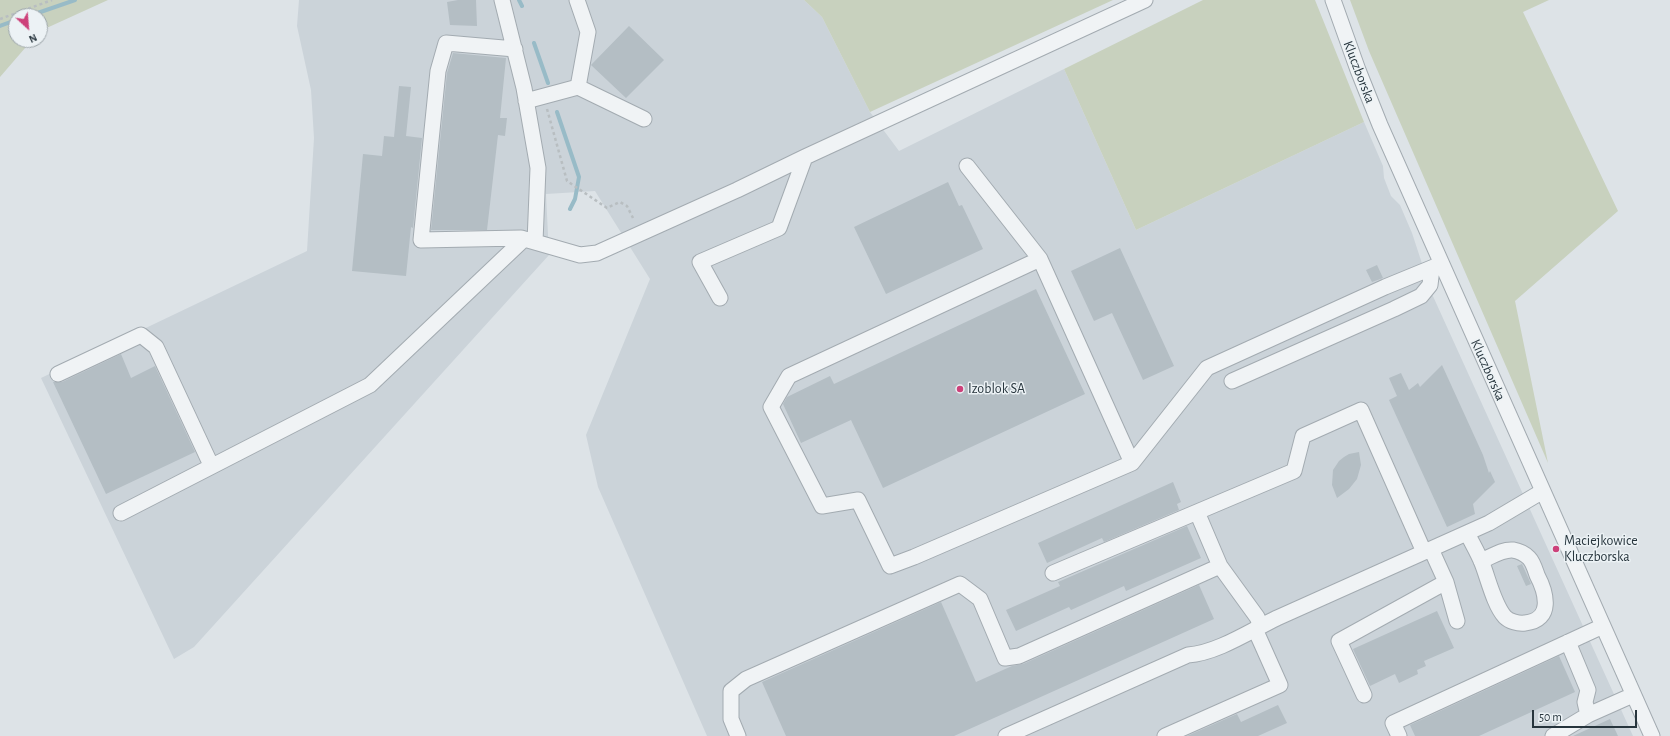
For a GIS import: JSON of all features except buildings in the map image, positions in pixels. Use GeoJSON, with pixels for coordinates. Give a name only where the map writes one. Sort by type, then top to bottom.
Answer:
{"type":"FeatureCollection","features":[{"type":"Feature","properties":{"kind":"street"},"geometry":{"type":"LineString","coordinates":[[121,513],[211,465],[370,385],[530,240],[538,168],[515,50],[502,0]]}},
{"type":"Feature","properties":{"kind":"street"},"geometry":{"type":"LineString","coordinates":[[577,0],[588,32],[578,87]]}},
{"type":"Feature","properties":{"kind":"street"},"geometry":{"type":"LineString","coordinates":[[515,50],[446,43],[438,71],[421,240],[530,240],[580,256],[597,253],[730,193],[1145,0]]}},
{"type":"Feature","properties":{"kind":"street","name":"Kluczborska"},"geometry":{"type":"LineString","coordinates":[[1333,0],[1370,102],[1437,266],[1543,491],[1652,736]]}},
{"type":"Feature","properties":{"kind":"street"},"geometry":{"type":"LineString","coordinates":[[526,102],[578,87],[644,119]]}},
{"type":"Feature","properties":{"kind":"street"},"geometry":{"type":"LineString","coordinates":[[720,298],[700,262],[779,228],[805,157]]}},
{"type":"Feature","properties":{"kind":"street"},"geometry":{"type":"LineString","coordinates":[[967,166],[1040,258],[1132,463]]}},
{"type":"Feature","properties":{"kind":"street"},"geometry":{"type":"LineString","coordinates":[[1040,258],[789,376],[771,407],[822,506],[858,500],[890,566],[914,558],[1132,463],[1207,368],[1385,287],[1437,266]]}},
{"type":"Feature","properties":{"kind":"street"},"geometry":{"type":"LineString","coordinates":[[1232,381],[1394,310],[1421,296],[1430,285],[1437,266]]}},
{"type":"Feature","properties":{"kind":"street"},"geometry":{"type":"LineString","coordinates":[[58,374],[141,335],[156,347],[211,465]]}},
{"type":"Feature","properties":{"kind":"street"},"geometry":{"type":"LineString","coordinates":[[1053,573],[1294,471],[1303,436],[1361,410],[1427,551],[1446,582],[1457,621]]}},
{"type":"Feature","properties":{"kind":"street"},"geometry":{"type":"LineString","coordinates":[[1006,736],[1188,655],[1201,654],[1468,533],[1489,523],[1543,491]]}},
{"type":"Feature","properties":{"kind":"street"},"geometry":{"type":"LineString","coordinates":[[1165,736],[1280,685],[1258,628],[1257,617],[1220,566],[1197,512]]}},
{"type":"Feature","properties":{"kind":"street"},"geometry":{"type":"LineString","coordinates":[[1468,533],[1481,561],[1500,611],[1506,618],[1515,622],[1524,623],[1539,617],[1546,602],[1545,594],[1530,559],[1523,553],[1513,550],[1503,552],[1481,561]]}},
{"type":"Feature","properties":{"kind":"street"},"geometry":{"type":"LineString","coordinates":[[738,736],[731,719],[731,691],[746,679],[960,584],[980,599],[1005,658],[1019,656],[1220,566]]}},
{"type":"Feature","properties":{"kind":"street"},"geometry":{"type":"LineString","coordinates":[[1364,695],[1339,642],[1446,582]]}},
{"type":"Feature","properties":{"kind":"street"},"geometry":{"type":"LineString","coordinates":[[1398,736],[1393,723],[1593,629],[1603,626]]}},
{"type":"Feature","properties":{"kind":"street"},"geometry":{"type":"LineString","coordinates":[[1568,642],[1588,690],[1585,702],[1588,715]]}},
{"type":"Feature","properties":{"kind":"street"},"geometry":{"type":"LineString","coordinates":[[1030,736],[1193,663],[1201,654]]}},
{"type":"Feature","properties":{"kind":"street"},"geometry":{"type":"LineString","coordinates":[[1553,736],[1588,715],[1633,695]]}},
{"type":"Feature","properties":{"kind":"path"},"geometry":{"type":"LineString","coordinates":[[0,19],[52,0]]}},
{"type":"Feature","properties":{"kind":"path"},"geometry":{"type":"LineString","coordinates":[[547,108],[567,181],[607,208],[620,202],[624,204],[627,206],[633,218]]}},
{"type":"Feature","properties":{"kind":"shaded area"},"geometry":{"type":"Polygon","coordinates":[[[299,0],[804,0],[822,17],[870,112],[899,151],[1064,69],[1136,230],[1364,122],[1383,166],[1384,178],[1391,196],[1400,205],[1412,233],[1432,294],[1633,736],[707,736],[598,487],[586,435],[650,279],[595,191],[546,194],[549,255],[194,647],[174,659],[41,378],[307,251],[314,138],[311,90],[297,26],[299,0]]]}},
{"type":"Feature","properties":{"kind":"green space"},"geometry":{"type":"Polygon","coordinates":[[[0,0],[108,0],[48,27],[48,8],[8,8],[8,48],[25,48],[0,77],[0,0]]]}},
{"type":"Feature","properties":{"kind":"green space"},"geometry":{"type":"Polygon","coordinates":[[[804,0],[1113,0],[870,112],[822,17],[804,0]]]}},
{"type":"Feature","properties":{"kind":"green space"},"geometry":{"type":"Polygon","coordinates":[[[1203,0],[1315,0],[1364,122],[1136,230],[1064,69],[1203,0]]]}},
{"type":"Feature","properties":{"kind":"green space"},"geometry":{"type":"Polygon","coordinates":[[[1350,0],[1549,0],[1523,12],[1618,211],[1515,301],[1548,463],[1369,51],[1350,0]]]}},
{"type":"Feature","properties":{"kind":"waterway"},"geometry":{"type":"LineString","coordinates":[[48,9],[75,0]]}},
{"type":"Feature","properties":{"kind":"waterway"},"geometry":{"type":"LineString","coordinates":[[519,0],[522,6]]}},
{"type":"Feature","properties":{"kind":"waterway"},"geometry":{"type":"LineString","coordinates":[[0,26],[8,23]]}},
{"type":"Feature","properties":{"kind":"waterway"},"geometry":{"type":"LineString","coordinates":[[534,43],[548,83]]}},
{"type":"Feature","properties":{"kind":"waterway"},"geometry":{"type":"LineString","coordinates":[[557,112],[579,177],[575,199],[570,209]]}},
{"type":"Feature","properties":{"kind":"place","name":"Izoblok SA"},"geometry":{"type":"Point","coordinates":[960,389]}},
{"type":"Feature","properties":{"kind":"place","name":"Maciejkowice Kluczborska"},"geometry":{"type":"Point","coordinates":[1556,549]}}]}
